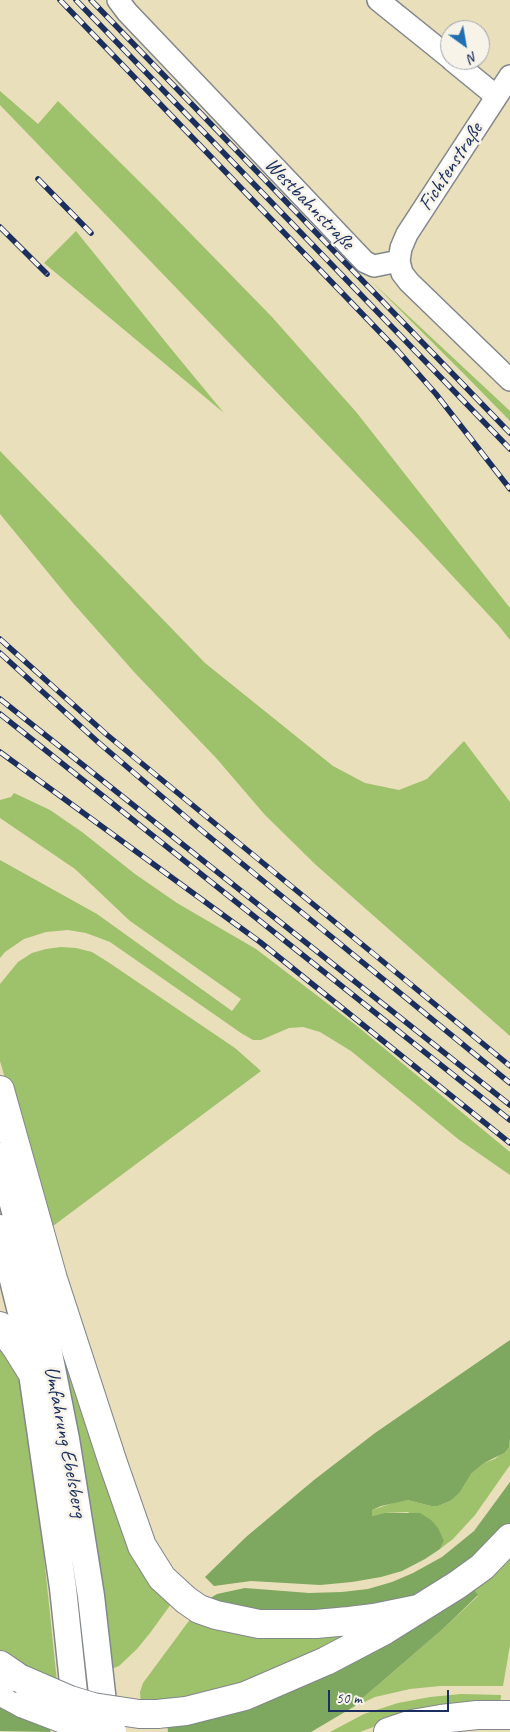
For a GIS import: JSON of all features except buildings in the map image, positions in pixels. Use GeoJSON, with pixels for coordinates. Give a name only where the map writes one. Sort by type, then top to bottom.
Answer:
{"type":"FeatureCollection","features":[{"type":"Feature","properties":{"kind":"highway"},"geometry":{"type":"LineString","coordinates":[[0,1090],[53,1279],[134,1524],[142,1546],[162,1578],[176,1592],[199,1608],[216,1615],[237,1620],[286,1625],[349,1621],[418,1609]]}},
{"type":"Feature","properties":{"kind":"highway"},"geometry":{"type":"LineString","coordinates":[[0,1326],[31,1371]]}},
{"type":"Feature","properties":{"kind":"highway"},"geometry":{"type":"LineString","coordinates":[[6,1678],[93,1707],[139,1714],[186,1711],[216,1704],[244,1696],[279,1682],[360,1644],[457,1585],[482,1567],[510,1538]]}},
{"type":"Feature","properties":{"kind":"highway"},"geometry":{"type":"LineString","coordinates":[[6,1678],[24,1704],[66,1720],[112,1732]]}},
{"type":"Feature","properties":{"kind":"highway"},"geometry":{"type":"LineString","coordinates":[[388,1732],[412,1724],[441,1719],[477,1715],[510,1715]]}},
{"type":"Feature","properties":{"kind":"main road","name":"Umfahrung Ebelsberg"},"geometry":{"type":"LineString","coordinates":[[0,1156],[44,1328],[66,1439],[91,1596],[106,1732]]}},
{"type":"Feature","properties":{"kind":"main road","name":"Umfahrung Ebelsberg"},"geometry":{"type":"LineString","coordinates":[[0,1228],[26,1332],[63,1588],[74,1728]]}},
{"type":"Feature","properties":{"kind":"street","name":"Westbahnstraße"},"geometry":{"type":"LineString","coordinates":[[118,0],[127,12],[364,262],[374,266],[399,261]]}},
{"type":"Feature","properties":{"kind":"street"},"geometry":{"type":"LineString","coordinates":[[378,0],[440,50]]}},
{"type":"Feature","properties":{"kind":"street"},"geometry":{"type":"LineString","coordinates":[[464,70],[496,96]]}},
{"type":"Feature","properties":{"kind":"street","name":"Fichtenstraße"},"geometry":{"type":"LineString","coordinates":[[399,261],[401,248],[407,234],[510,76]]}},
{"type":"Feature","properties":{"kind":"street"},"geometry":{"type":"LineString","coordinates":[[399,261],[402,273],[409,282],[510,380]]}},
{"type":"Feature","properties":{"kind":"green space"},"geometry":{"type":"Polygon","coordinates":[[[0,91],[38,124],[58,101],[272,317],[357,413],[510,608],[510,640],[419,540],[0,105],[0,91]]]}},
{"type":"Feature","properties":{"kind":"green space"},"geometry":{"type":"Polygon","coordinates":[[[76,231],[168,345],[224,413],[44,263],[76,231]]]}},
{"type":"Feature","properties":{"kind":"green space"},"geometry":{"type":"Polygon","coordinates":[[[372,282],[510,411],[510,421],[466,376],[372,282]]]}},
{"type":"Feature","properties":{"kind":"green space"},"geometry":{"type":"Polygon","coordinates":[[[0,451],[205,663],[333,766],[365,783],[399,790],[427,779],[464,741],[510,802],[510,1036],[316,865],[265,815],[217,759],[135,673],[73,603],[0,514],[0,451]]]}},
{"type":"Feature","properties":{"kind":"green space"},"geometry":{"type":"Polygon","coordinates":[[[14,793],[50,810],[177,903],[256,949],[357,1026],[510,1152],[510,1175],[458,1139],[351,1051],[320,1032],[303,1027],[289,1028],[261,1040],[253,1040],[110,942],[86,933],[68,930],[46,932],[24,939],[5,952],[0,958],[0,860],[97,914],[232,1011],[241,999],[130,921],[75,869],[0,818],[0,800],[11,797],[14,793]]]}},
{"type":"Feature","properties":{"kind":"green space"},"geometry":{"type":"Polygon","coordinates":[[[61,947],[92,952],[235,1048],[261,1071],[49,1229],[0,1061],[0,984],[18,962],[32,953],[61,947]]]}},
{"type":"Feature","properties":{"kind":"green space"},"geometry":{"type":"Polygon","coordinates":[[[31,1238],[174,1600],[137,1649],[119,1666],[114,1668],[109,1666],[31,1238]]]}},
{"type":"Feature","properties":{"kind":"green space"},"geometry":{"type":"Polygon","coordinates":[[[0,1337],[14,1365],[22,1392],[35,1469],[57,1682],[0,1653],[0,1337]]]}},
{"type":"Feature","properties":{"kind":"green space"},"geometry":{"type":"Polygon","coordinates":[[[510,1340],[509,1447],[504,1453],[484,1463],[471,1474],[459,1493],[450,1501],[438,1506],[431,1506],[408,1500],[372,1510],[372,1516],[384,1513],[420,1513],[431,1520],[438,1528],[444,1541],[440,1549],[402,1571],[352,1582],[320,1585],[251,1581],[214,1586],[205,1577],[246,1537],[314,1480],[375,1433],[510,1340]]]}},
{"type":"Feature","properties":{"kind":"green space"},"geometry":{"type":"Polygon","coordinates":[[[510,1438],[510,1465],[475,1515],[453,1539],[440,1549],[444,1541],[408,1512],[384,1513],[372,1516],[372,1510],[396,1502],[408,1500],[438,1506],[450,1501],[471,1474],[484,1463],[495,1459],[509,1447],[510,1438]]]}},
{"type":"Feature","properties":{"kind":"green space"},"geometry":{"type":"Polygon","coordinates":[[[510,1482],[510,1525],[487,1551],[435,1587],[406,1599],[380,1607],[279,1618],[207,1602],[217,1594],[245,1588],[309,1593],[342,1592],[368,1589],[392,1582],[442,1557],[474,1531],[510,1482]]]}},
{"type":"Feature","properties":{"kind":"green space"},"geometry":{"type":"Polygon","coordinates":[[[510,1553],[510,1645],[503,1686],[440,1686],[410,1689],[375,1697],[350,1709],[478,1596],[472,1587],[510,1553]]]}},
{"type":"Feature","properties":{"kind":"green space"},"geometry":{"type":"Polygon","coordinates":[[[472,1587],[478,1595],[444,1628],[350,1709],[311,1732],[168,1732],[167,1724],[472,1587]]]}},
{"type":"Feature","properties":{"kind":"green space"},"geometry":{"type":"Polygon","coordinates":[[[194,1614],[364,1630],[227,1693],[141,1706],[140,1692],[143,1683],[194,1614]]]}},
{"type":"Feature","properties":{"kind":"green space"},"geometry":{"type":"Polygon","coordinates":[[[461,1694],[501,1695],[500,1708],[395,1719],[360,1732],[330,1732],[364,1714],[398,1703],[461,1694]]]}},
{"type":"Feature","properties":{"kind":"green space"},"geometry":{"type":"Polygon","coordinates":[[[0,1703],[52,1726],[50,1732],[0,1731],[0,1703]]]}},
{"type":"Feature","properties":{"kind":"railway"},"geometry":{"type":"LineString","coordinates":[[60,0],[398,351],[436,394],[510,489]]}},
{"type":"Feature","properties":{"kind":"railway"},"geometry":{"type":"LineString","coordinates":[[76,0],[510,449]]}},
{"type":"Feature","properties":{"kind":"railway"},"geometry":{"type":"LineString","coordinates":[[91,0],[510,433]]}},
{"type":"Feature","properties":{"kind":"railway"},"geometry":{"type":"LineString","coordinates":[[38,179],[91,233]]}},
{"type":"Feature","properties":{"kind":"railway"},"geometry":{"type":"LineString","coordinates":[[0,227],[47,274]]}},
{"type":"Feature","properties":{"kind":"railway"},"geometry":{"type":"LineString","coordinates":[[0,639],[106,734],[510,1066]]}},
{"type":"Feature","properties":{"kind":"railway"},"geometry":{"type":"LineString","coordinates":[[0,653],[99,743],[201,830],[510,1083]]}},
{"type":"Feature","properties":{"kind":"railway"},"geometry":{"type":"LineString","coordinates":[[0,699],[510,1105]]}},
{"type":"Feature","properties":{"kind":"railway"},"geometry":{"type":"LineString","coordinates":[[0,714],[510,1120]]}},
{"type":"Feature","properties":{"kind":"railway"},"geometry":{"type":"LineString","coordinates":[[0,752],[260,942],[510,1143]]}}]}
